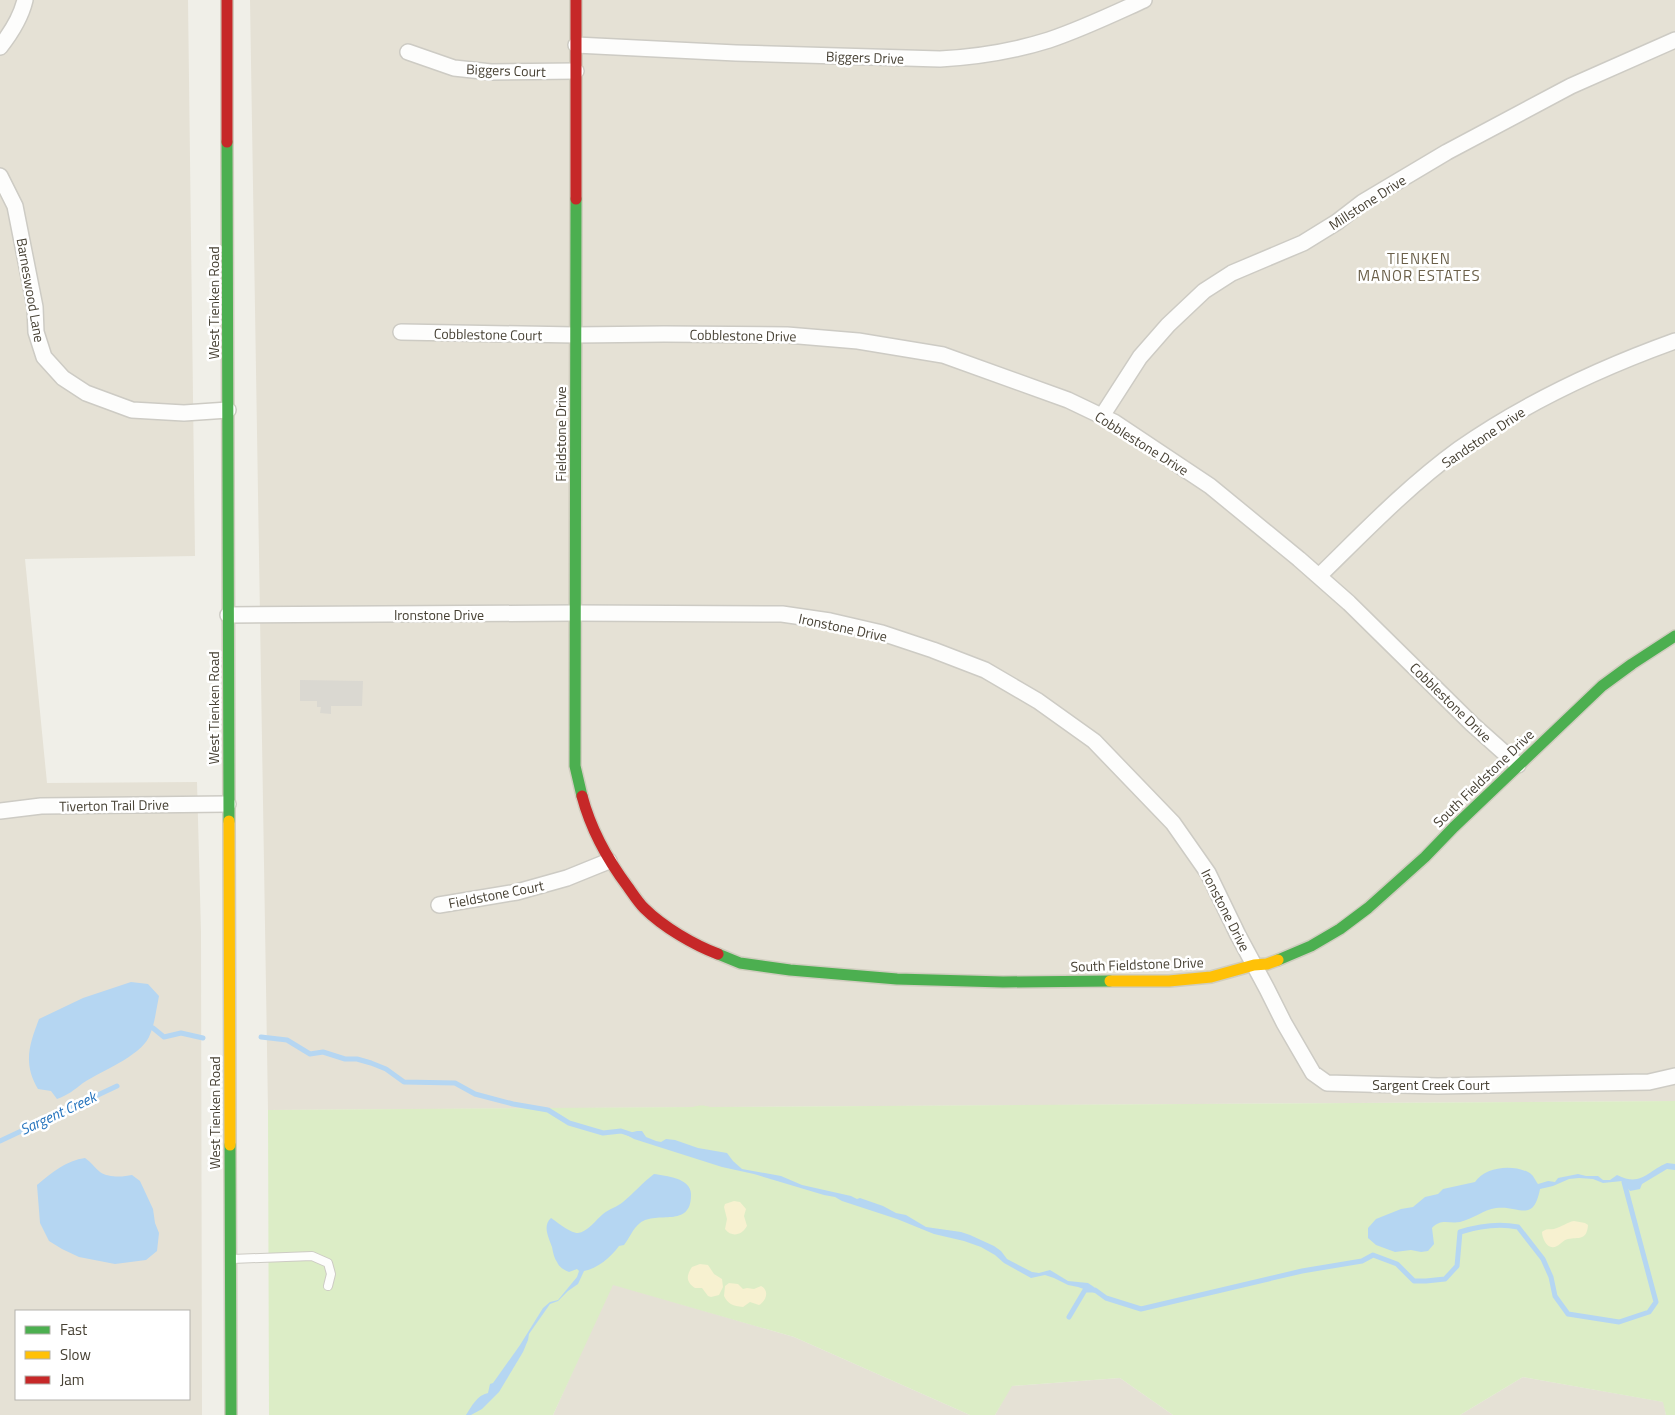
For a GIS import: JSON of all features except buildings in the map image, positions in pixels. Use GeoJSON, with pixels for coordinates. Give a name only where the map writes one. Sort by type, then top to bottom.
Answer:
{"type":"FeatureCollection","features":[{"type":"Feature","properties":{"kind":"street"},"geometry":{"type":"LineString","coordinates":[[0,47],[10,35],[25,0]]}},
{"type":"Feature","properties":{"kind":"street","name":"West Tienken Road"},"geometry":{"type":"LineString","coordinates":[[227,0],[230,1415]]}},
{"type":"Feature","properties":{"kind":"street","name":"Fieldstone Drive"},"geometry":{"type":"LineString","coordinates":[[576,0],[575,766],[582,798],[609,861]]}},
{"type":"Feature","properties":{"kind":"street","name":"Biggers Drive"},"geometry":{"type":"LineString","coordinates":[[576,45],[736,53],[930,59],[973,57],[1048,40],[1081,28],[1144,0]]}},
{"type":"Feature","properties":{"kind":"street","name":"Millstone Drive"},"geometry":{"type":"LineString","coordinates":[[1102,416],[1140,357],[1168,325],[1204,291],[1232,273],[1304,243],[1337,222],[1363,202],[1439,157],[1563,90],[1675,40]]}},
{"type":"Feature","properties":{"kind":"street","name":"Biggers Court"},"geometry":{"type":"LineString","coordinates":[[408,52],[454,68],[491,72],[576,72]]}},
{"type":"Feature","properties":{"kind":"street","name":"Barneswood Lane"},"geometry":{"type":"LineString","coordinates":[[0,176],[15,206],[35,307],[36,332],[44,358],[63,378],[86,393],[132,410],[184,413],[228,410]]}},
{"type":"Feature","properties":{"kind":"street","name":"Cobblestone Court"},"geometry":{"type":"LineString","coordinates":[[401,332],[575,335]]}},
{"type":"Feature","properties":{"kind":"street","name":"Cobblestone Drive"},"geometry":{"type":"LineString","coordinates":[[575,335],[787,335],[858,341],[943,355],[1068,400],[1114,422],[1210,486],[1349,603],[1472,724],[1518,765]]}},
{"type":"Feature","properties":{"kind":"street","name":"Sandstone Drive"},"geometry":{"type":"LineString","coordinates":[[1319,576],[1392,504],[1458,450],[1536,401],[1642,353],[1675,341]]}},
{"type":"Feature","properties":{"kind":"street","name":"Ironstone Drive"},"geometry":{"type":"LineString","coordinates":[[228,616],[575,613],[782,614],[830,621],[882,634],[933,650],[984,670],[1038,702],[1094,741],[1173,823],[1208,872],[1254,965]]}},
{"type":"Feature","properties":{"kind":"street","name":"South Fieldstone Drive"},"geometry":{"type":"LineString","coordinates":[[609,861],[644,908],[678,934],[702,948],[740,963],[790,970],[898,980],[1003,982],[1169,981],[1211,978],[1254,965],[1267,964],[1311,946],[1354,918],[1425,857],[1518,765],[1602,686],[1675,636]]}},
{"type":"Feature","properties":{"kind":"street","name":"Tiverton Trail Drive"},"geometry":{"type":"LineString","coordinates":[[0,811],[42,806],[228,804]]}},
{"type":"Feature","properties":{"kind":"street","name":"Fieldstone Court"},"geometry":{"type":"LineString","coordinates":[[439,905],[517,892],[567,878],[609,861]]}},
{"type":"Feature","properties":{"kind":"street","name":"Sargent Creek Court"},"geometry":{"type":"LineString","coordinates":[[1254,965],[1313,1073],[1327,1082],[1438,1086],[1650,1082],[1675,1076]]}},
{"type":"Feature","properties":{"kind":"lane"},"geometry":{"type":"LineString","coordinates":[[230,1259],[312,1256],[328,1263],[331,1274],[328,1286]]}},
{"type":"Feature","properties":{"kind":"shaded area"},"geometry":{"type":"Polygon","coordinates":[[[0,0],[188,0],[195,556],[25,559],[47,783],[197,782],[201,932],[202,1415],[0,1415],[0,0]]]}},
{"type":"Feature","properties":{"kind":"shaded area","name":"TIENKEN MANOR ESTATES"},"geometry":{"type":"Polygon","coordinates":[[[250,0],[1675,0],[1675,1101],[268,1110],[250,0]]]}},
{"type":"Feature","properties":{"kind":"shaded area"},"geometry":{"type":"Polygon","coordinates":[[[612,1284],[794,1337],[970,1415],[553,1415],[612,1284]]]}},
{"type":"Feature","properties":{"kind":"shaded area"},"geometry":{"type":"Polygon","coordinates":[[[1523,1377],[1664,1402],[1666,1415],[1460,1415],[1523,1377]]]}},
{"type":"Feature","properties":{"kind":"shaded area"},"geometry":{"type":"Polygon","coordinates":[[[1120,1378],[1173,1415],[995,1415],[1011,1386],[1120,1378]]]}},
{"type":"Feature","properties":{"kind":"green space"},"geometry":{"type":"Polygon","coordinates":[[[1675,1101],[1675,1415],[1666,1415],[1663,1402],[1523,1377],[1460,1415],[1173,1415],[1120,1378],[1012,1386],[995,1415],[970,1415],[794,1337],[613,1285],[553,1415],[269,1415],[268,1110],[1675,1101]]]}},
{"type":"Feature","properties":{"kind":"sand"},"geometry":{"type":"Polygon","coordinates":[[[734,1201],[740,1202],[746,1209],[744,1216],[747,1226],[740,1233],[731,1234],[725,1229],[727,1219],[724,1207],[725,1204],[734,1201]]]}},
{"type":"Feature","properties":{"kind":"sand"},"geometry":{"type":"Polygon","coordinates":[[[1574,1221],[1588,1225],[1584,1236],[1566,1240],[1554,1247],[1546,1244],[1542,1232],[1574,1221]]]}},
{"type":"Feature","properties":{"kind":"sand"},"geometry":{"type":"Polygon","coordinates":[[[700,1264],[708,1265],[714,1274],[722,1279],[723,1287],[719,1295],[708,1296],[702,1288],[695,1288],[690,1283],[688,1276],[690,1270],[692,1267],[700,1264]]]}},
{"type":"Feature","properties":{"kind":"sand"},"geometry":{"type":"Polygon","coordinates":[[[729,1283],[738,1284],[743,1289],[754,1289],[761,1286],[766,1293],[765,1299],[759,1305],[750,1302],[743,1307],[729,1303],[724,1296],[725,1286],[729,1283]]]}},
{"type":"Feature","properties":{"kind":"water"},"geometry":{"type":"Polygon","coordinates":[[[131,982],[148,984],[159,996],[153,1027],[144,1044],[119,1063],[57,1099],[51,1091],[38,1089],[30,1071],[29,1054],[39,1019],[83,998],[131,982]]]}},
{"type":"Feature","properties":{"kind":"water"},"geometry":{"type":"Polygon","coordinates":[[[642,1131],[646,1137],[656,1141],[675,1140],[698,1148],[727,1153],[742,1169],[781,1176],[802,1185],[857,1199],[860,1198],[896,1213],[906,1215],[926,1227],[970,1235],[994,1246],[1007,1259],[1032,1272],[1039,1273],[1050,1270],[1068,1281],[1088,1283],[1094,1287],[1095,1293],[1068,1285],[1045,1275],[1031,1278],[981,1247],[934,1234],[835,1197],[722,1167],[634,1139],[625,1134],[642,1131]]]}},
{"type":"Feature","properties":{"kind":"water"},"geometry":{"type":"Polygon","coordinates":[[[85,1158],[104,1174],[116,1176],[132,1175],[140,1181],[153,1209],[159,1233],[157,1251],[146,1260],[115,1264],[79,1257],[49,1241],[40,1223],[37,1185],[66,1164],[85,1158]]]}},
{"type":"Feature","properties":{"kind":"water"},"geometry":{"type":"Polygon","coordinates":[[[1667,1163],[1675,1164],[1675,1170],[1667,1169],[1642,1184],[1640,1189],[1630,1191],[1622,1181],[1603,1183],[1593,1179],[1569,1179],[1540,1189],[1534,1206],[1529,1210],[1496,1208],[1460,1222],[1439,1223],[1432,1228],[1434,1244],[1428,1251],[1411,1250],[1395,1252],[1376,1245],[1368,1238],[1368,1228],[1376,1219],[1401,1209],[1413,1207],[1425,1197],[1438,1194],[1443,1189],[1475,1182],[1485,1173],[1499,1168],[1514,1168],[1528,1172],[1538,1184],[1548,1181],[1555,1182],[1558,1178],[1578,1174],[1598,1176],[1603,1180],[1610,1180],[1617,1175],[1638,1179],[1667,1163]]]}},
{"type":"Feature","properties":{"kind":"water"},"geometry":{"type":"Polygon","coordinates":[[[654,1174],[683,1181],[687,1185],[691,1195],[690,1205],[685,1212],[672,1217],[647,1219],[640,1223],[624,1245],[619,1246],[599,1265],[584,1271],[578,1284],[558,1301],[550,1304],[529,1334],[523,1352],[499,1392],[482,1409],[471,1415],[466,1415],[478,1398],[488,1393],[490,1384],[493,1383],[520,1345],[543,1308],[550,1302],[558,1300],[577,1277],[579,1271],[577,1269],[569,1272],[560,1267],[554,1257],[547,1232],[548,1221],[551,1218],[571,1231],[581,1232],[605,1212],[623,1202],[654,1174]]]}},
{"type":"Feature","properties":{"kind":"waterway"},"geometry":{"type":"LineString","coordinates":[[153,1028],[164,1037],[181,1033],[203,1038]]}},
{"type":"Feature","properties":{"kind":"waterway"},"geometry":{"type":"LineString","coordinates":[[261,1037],[287,1040],[310,1054],[323,1052],[345,1059],[357,1059],[371,1063],[386,1069],[404,1082],[455,1083],[475,1094],[513,1104],[548,1110],[569,1123],[603,1133],[621,1131],[633,1135]]}},
{"type":"Feature","properties":{"kind":"waterway","name":"Sargent Creek"},"geometry":{"type":"LineString","coordinates":[[0,1141],[117,1086]]}},
{"type":"Feature","properties":{"kind":"waterway"},"geometry":{"type":"LineString","coordinates":[[1069,1317],[1085,1290],[1095,1290],[1106,1298],[1141,1309],[1302,1271],[1362,1261],[1373,1255],[1397,1264],[1414,1281],[1445,1279],[1457,1266],[1460,1232],[1481,1227],[1503,1225],[1518,1227],[1543,1259],[1551,1277],[1555,1296],[1568,1314],[1619,1322],[1649,1312],[1656,1302],[1624,1182]]}},
{"type":"Feature","properties":{"kind":"traffic: fast"},"geometry":{"type":"LineString","coordinates":[[227,142],[229,821]]}},
{"type":"Feature","properties":{"kind":"traffic: fast"},"geometry":{"type":"LineString","coordinates":[[576,199],[575,766],[582,796]]}},
{"type":"Feature","properties":{"kind":"traffic: fast"},"geometry":{"type":"LineString","coordinates":[[1278,960],[1311,946],[1340,929],[1368,908],[1425,857],[1602,686],[1675,636]]}},
{"type":"Feature","properties":{"kind":"traffic: fast"},"geometry":{"type":"LineString","coordinates":[[718,954],[740,963],[790,970],[897,979],[1003,982],[1110,981]]}},
{"type":"Feature","properties":{"kind":"traffic: fast"},"geometry":{"type":"LineString","coordinates":[[230,1145],[231,1415]]}},
{"type":"Feature","properties":{"kind":"traffic: slow"},"geometry":{"type":"LineString","coordinates":[[229,821],[230,1145]]}},
{"type":"Feature","properties":{"kind":"traffic: slow"},"geometry":{"type":"LineString","coordinates":[[1110,981],[1169,981],[1211,977],[1278,960]]}},
{"type":"Feature","properties":{"kind":"traffic: jam"},"geometry":{"type":"LineString","coordinates":[[227,0],[227,142]]}},
{"type":"Feature","properties":{"kind":"traffic: jam"},"geometry":{"type":"LineString","coordinates":[[576,0],[576,199]]}},
{"type":"Feature","properties":{"kind":"traffic: jam"},"geometry":{"type":"LineString","coordinates":[[582,796],[600,844],[613,866],[642,906],[679,935],[718,954]]}},
{"type":"Feature","properties":{"kind":"district","name":"TIENKEN MANOR ESTATES"},"geometry":{"type":"Point","coordinates":[1419,266]}}]}
